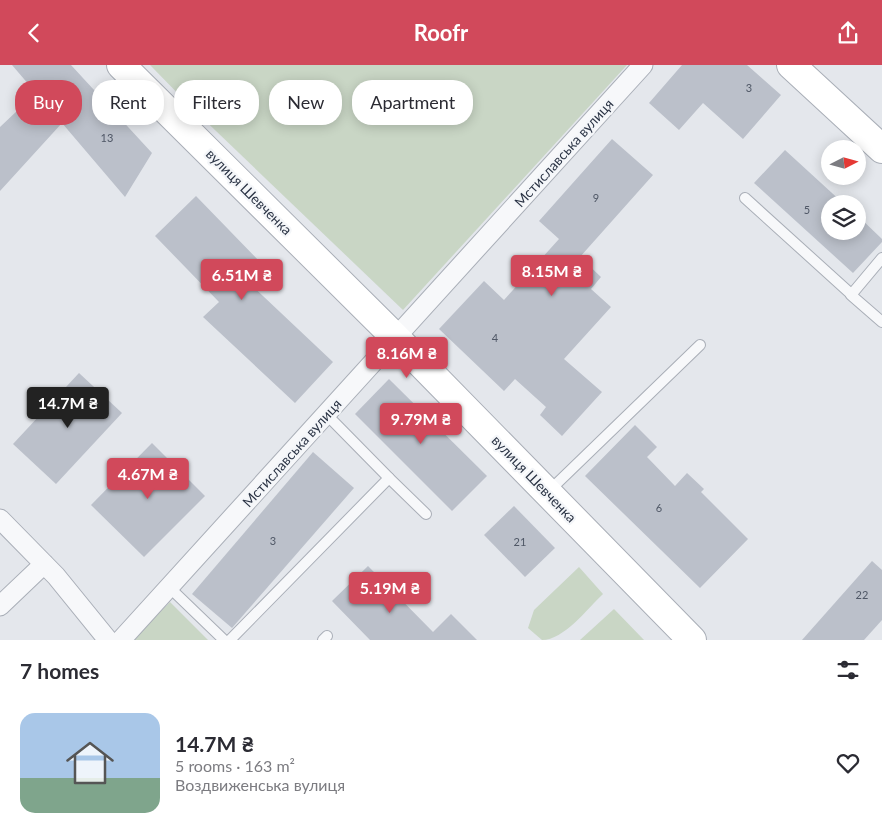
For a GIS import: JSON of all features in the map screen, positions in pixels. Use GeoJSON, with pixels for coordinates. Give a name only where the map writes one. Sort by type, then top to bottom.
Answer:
{"type":"FeatureCollection","features":[{"type":"Feature","properties":{"kind":"main road","name":"вулиця Шевченка"},"geometry":{"type":"LineString","coordinates":[[121,65],[396,338],[692,640]]}},
{"type":"Feature","properties":{"kind":"main road"},"geometry":{"type":"LineString","coordinates":[[791,65],[882,149]]}},
{"type":"Feature","properties":{"kind":"street","name":"Мстиславська вулиця"},"geometry":{"type":"LineString","coordinates":[[121,640],[643,65]]}},
{"type":"Feature","properties":{"kind":"street"},"geometry":{"type":"LineString","coordinates":[[0,519],[44,564],[108,640]]}},
{"type":"Feature","properties":{"kind":"street"},"geometry":{"type":"LineString","coordinates":[[0,606],[44,564]]}},
{"type":"Feature","properties":{"kind":"lane"},"geometry":{"type":"LineString","coordinates":[[745,198],[882,322]]}},
{"type":"Feature","properties":{"kind":"lane"},"geometry":{"type":"LineString","coordinates":[[851,294],[882,258]]}},
{"type":"Feature","properties":{"kind":"lane"},"geometry":{"type":"LineString","coordinates":[[548,493],[700,345]]}},
{"type":"Feature","properties":{"kind":"lane"},"geometry":{"type":"LineString","coordinates":[[326,414],[426,514]]}},
{"type":"Feature","properties":{"kind":"lane"},"geometry":{"type":"LineString","coordinates":[[230,640],[389,478]]}},
{"type":"Feature","properties":{"kind":"lane"},"geometry":{"type":"LineString","coordinates":[[170,587],[224,640]]}},
{"type":"Feature","properties":{"kind":"green space"},"geometry":{"type":"Polygon","coordinates":[[[150,65],[627,65],[403,310],[210,125],[259,125],[259,80],[174,80],[174,90],[150,65]]]}},
{"type":"Feature","properties":{"kind":"green space"},"geometry":{"type":"Polygon","coordinates":[[[579,567],[603,594],[567,629],[550,639],[542,640],[528,628],[534,610],[579,567]]]}},
{"type":"Feature","properties":{"kind":"green space"},"geometry":{"type":"Polygon","coordinates":[[[170,602],[208,640],[132,640],[170,602]]]}},
{"type":"Feature","properties":{"kind":"green space"},"geometry":{"type":"Polygon","coordinates":[[[614,609],[644,640],[580,640],[614,609]]]}},
{"type":"Feature","properties":{"kind":"building"},"geometry":{"type":"Polygon","coordinates":[[[12,65],[71,65],[92,88],[92,125],[126,125],[152,153],[125,197],[64,125],[82,125],[82,80],[25,80],[12,65]]]}},
{"type":"Feature","properties":{"kind":"building"},"geometry":{"type":"Polygon","coordinates":[[[682,65],[747,65],[781,95],[743,139],[703,103],[679,130],[649,103],[682,65]]]}},
{"type":"Feature","properties":{"kind":"building"},"geometry":{"type":"Polygon","coordinates":[[[15,113],[15,125],[60,125],[0,191],[0,127],[15,113]]]}},
{"type":"Feature","properties":{"kind":"building"},"geometry":{"type":"Polygon","coordinates":[[[612,139],[653,175],[580,257],[601,277],[591,289],[611,307],[564,359],[602,392],[562,436],[540,415],[546,407],[515,379],[504,391],[439,329],[484,281],[504,300],[559,239],[539,221],[612,139]]]}},
{"type":"Feature","properties":{"kind":"building"},"geometry":{"type":"Polygon","coordinates":[[[785,150],[821,185],[834,195],[821,195],[821,240],[866,240],[866,224],[882,239],[882,242],[853,273],[754,183],[785,150]]]}},
{"type":"Feature","properties":{"kind":"building"},"geometry":{"type":"Polygon","coordinates":[[[196,196],[261,263],[245,279],[333,362],[295,403],[203,317],[219,302],[155,236],[196,196]]]}},
{"type":"Feature","properties":{"kind":"building"},"geometry":{"type":"Polygon","coordinates":[[[79,373],[122,413],[56,484],[13,444],[79,373]]]}},
{"type":"Feature","properties":{"kind":"building"},"geometry":{"type":"Polygon","coordinates":[[[389,379],[487,476],[452,511],[355,414],[389,379]]]}},
{"type":"Feature","properties":{"kind":"building"},"geometry":{"type":"Polygon","coordinates":[[[635,425],[657,447],[647,457],[675,486],[687,473],[704,489],[701,492],[748,539],[700,588],[585,476],[635,425]]]}},
{"type":"Feature","properties":{"kind":"building"},"geometry":{"type":"Polygon","coordinates":[[[152,443],[205,496],[144,557],[91,505],[152,443]]]}},
{"type":"Feature","properties":{"kind":"building"},"geometry":{"type":"Polygon","coordinates":[[[313,452],[354,488],[232,628],[192,594],[313,452]]]}},
{"type":"Feature","properties":{"kind":"building"},"geometry":{"type":"Polygon","coordinates":[[[514,506],[555,548],[525,577],[484,535],[514,506]]]}},
{"type":"Feature","properties":{"kind":"building"},"geometry":{"type":"Polygon","coordinates":[[[872,561],[882,570],[882,620],[864,640],[802,640],[872,561]]]}},
{"type":"Feature","properties":{"kind":"building"},"geometry":{"type":"Polygon","coordinates":[[[368,566],[433,632],[451,614],[477,640],[370,640],[332,601],[368,566]]]}}]}
